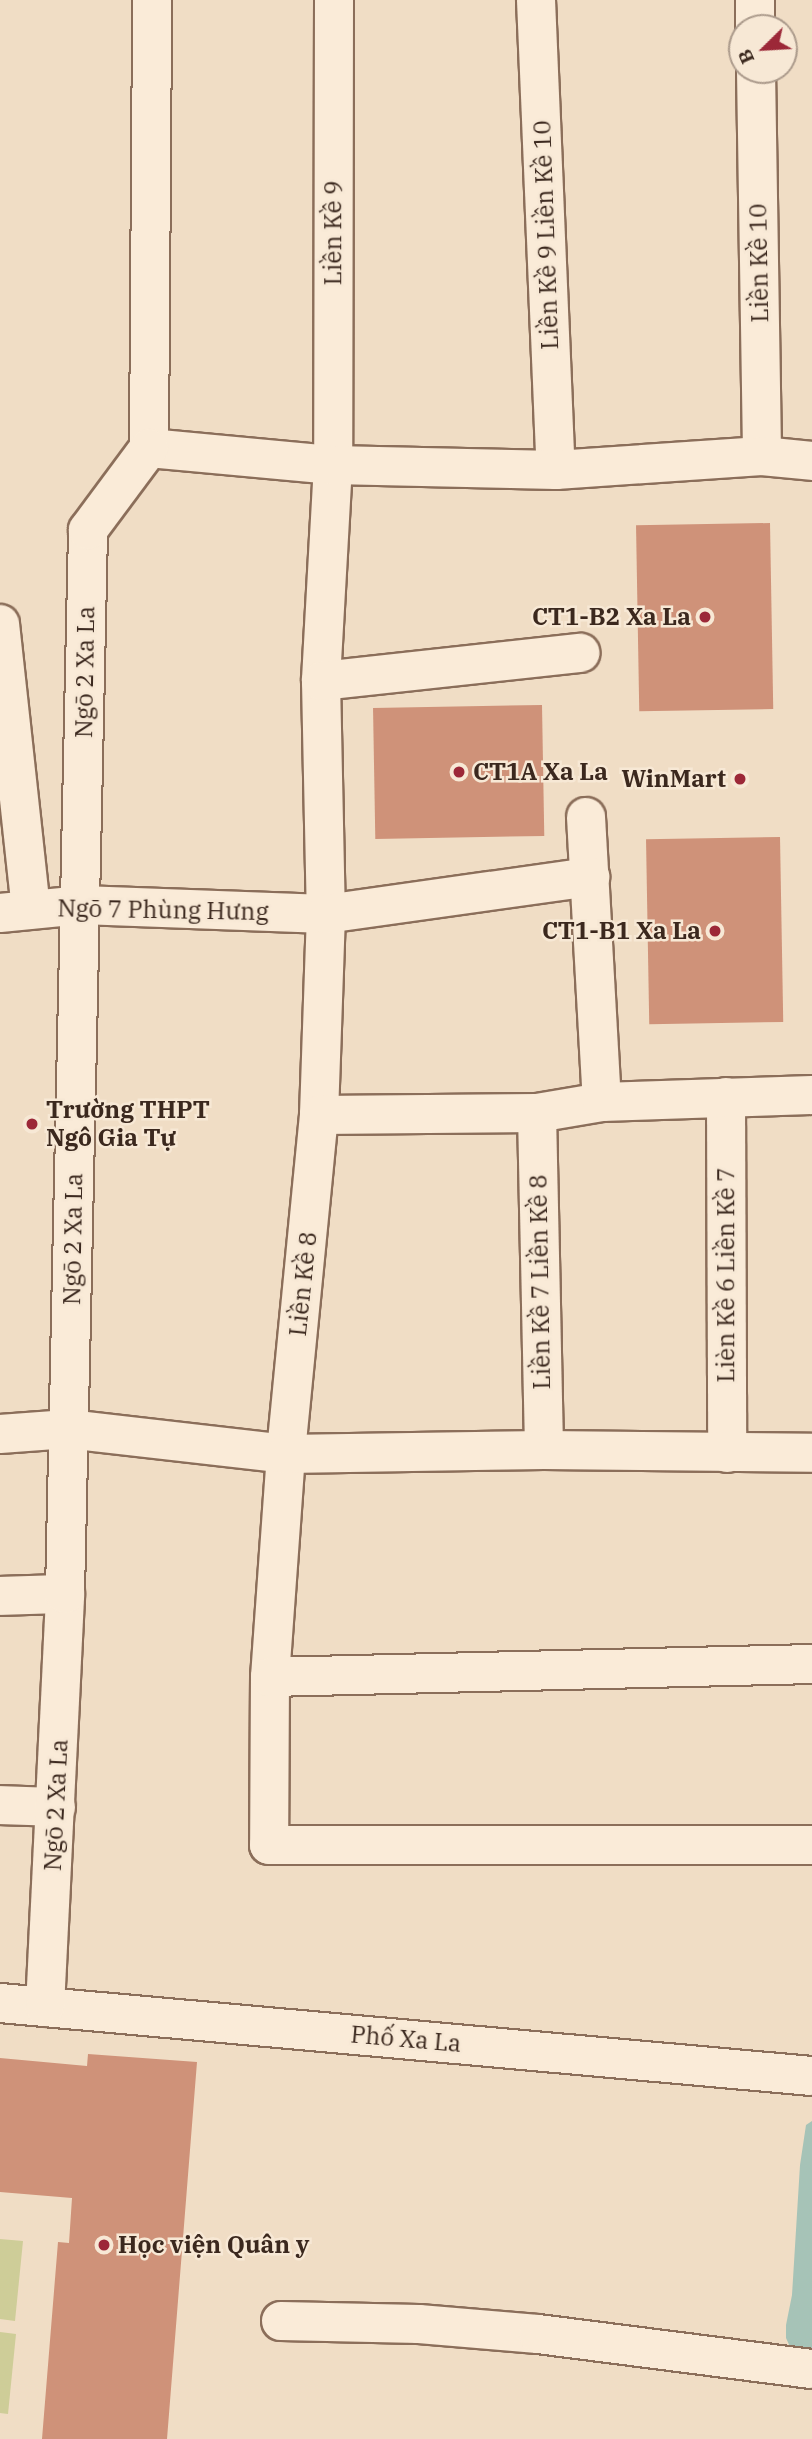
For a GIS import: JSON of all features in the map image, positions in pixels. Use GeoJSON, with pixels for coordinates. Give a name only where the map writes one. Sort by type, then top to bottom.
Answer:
{"type":"FeatureCollection","features":[{"type":"Feature","properties":{"kind":"street"},"geometry":{"type":"LineString","coordinates":[[152,0],[149,448],[333,465],[556,470],[762,456],[812,461]]}},
{"type":"Feature","properties":{"kind":"street","name":"Liền Kề 9"},"geometry":{"type":"LineString","coordinates":[[321,681],[333,465],[334,0]]}},
{"type":"Feature","properties":{"kind":"street","name":"Liền Kề 9 Liền Kề 10"},"geometry":{"type":"LineString","coordinates":[[536,0],[556,470]]}},
{"type":"Feature","properties":{"kind":"street","name":"Liền Kề 10"},"geometry":{"type":"LineString","coordinates":[[756,84],[762,456]]}},
{"type":"Feature","properties":{"kind":"street","name":"Ngõ 2 Xa La"},"geometry":{"type":"LineString","coordinates":[[45,2007],[57,1807],[65,1594],[88,530],[149,448]]}},
{"type":"Feature","properties":{"kind":"street"},"geometry":{"type":"LineString","coordinates":[[0,624],[15,911]]}},
{"type":"Feature","properties":{"kind":"street"},"geometry":{"type":"LineString","coordinates":[[321,681],[580,653]]}},
{"type":"Feature","properties":{"kind":"street","name":"Liền Kề 8"},"geometry":{"type":"LineString","coordinates":[[321,681],[326,915],[320,1115],[286,1454],[270,1677],[269,1845],[812,1845]]}},
{"type":"Feature","properties":{"kind":"street"},"geometry":{"type":"LineString","coordinates":[[586,817],[602,1102]]}},
{"type":"Feature","properties":{"kind":"street","name":"Ngõ 7 Phùng Hưng"},"geometry":{"type":"LineString","coordinates":[[15,911],[81,905],[326,915],[590,877]]}},
{"type":"Feature","properties":{"kind":"street"},"geometry":{"type":"LineString","coordinates":[[320,1115],[537,1113],[602,1102],[812,1095]]}},
{"type":"Feature","properties":{"kind":"street","name":"Lièn Kề 6 Liền Kề 7"},"geometry":{"type":"LineString","coordinates":[[726,1097],[727,1453]]}},
{"type":"Feature","properties":{"kind":"street","name":"Liền Kề 7 Liền Kề 8"},"geometry":{"type":"LineString","coordinates":[[537,1113],[544,1450]]}},
{"type":"Feature","properties":{"kind":"street"},"geometry":{"type":"LineString","coordinates":[[0,1434],[68,1429],[286,1454],[544,1450],[812,1453]]}},
{"type":"Feature","properties":{"kind":"street"},"geometry":{"type":"LineString","coordinates":[[0,1596],[65,1594]]}},
{"type":"Feature","properties":{"kind":"street"},"geometry":{"type":"LineString","coordinates":[[270,1677],[812,1664]]}},
{"type":"Feature","properties":{"kind":"street"},"geometry":{"type":"LineString","coordinates":[[0,1805],[57,1807]]}},
{"type":"Feature","properties":{"kind":"street","name":"Phố Xa La"},"geometry":{"type":"LineString","coordinates":[[0,2003],[812,2076]]}},
{"type":"Feature","properties":{"kind":"street"},"geometry":{"type":"LineString","coordinates":[[281,2322],[459,2327],[812,2369]]}},
{"type":"Feature","properties":{"kind":"shaded area"},"geometry":{"type":"Polygon","coordinates":[[[812,2121],[812,2362],[796,2360],[786,2338],[786,2325],[792,2295],[800,2165],[806,2125],[812,2121]]]}},
{"type":"Feature","properties":{"kind":"shaded area"},"geometry":{"type":"Polygon","coordinates":[[[0,2239],[23,2241],[15,2321],[0,2319],[0,2239]]]}},
{"type":"Feature","properties":{"kind":"shaded area"},"geometry":{"type":"Polygon","coordinates":[[[0,2332],[16,2334],[8,2414],[0,2413],[0,2332]]]}},
{"type":"Feature","properties":{"kind":"building","name":"CT1-B2 Xa La"},"geometry":{"type":"Polygon","coordinates":[[[770,523],[773,709],[639,711],[636,525],[770,523]]]}},
{"type":"Feature","properties":{"kind":"building","name":"CT1A Xa La"},"geometry":{"type":"Polygon","coordinates":[[[542,705],[544,836],[375,839],[373,708],[542,705]]]}},
{"type":"Feature","properties":{"kind":"building","name":"CT1-B1 Xa La"},"geometry":{"type":"Polygon","coordinates":[[[780,837],[783,1022],[649,1024],[646,839],[780,837]]]}},
{"type":"Feature","properties":{"kind":"building","name":"Học viện Quân y"},"geometry":{"type":"Polygon","coordinates":[[[88,2054],[197,2062],[167,2439],[42,2439],[58,2242],[69,2243],[72,2198],[0,2192],[0,2058],[87,2066],[88,2054]]]}},
{"type":"Feature","properties":{"kind":"place","name":"CT1-B2 Xa La"},"geometry":{"type":"Point","coordinates":[705,617]}},
{"type":"Feature","properties":{"kind":"place","name":"CT1A Xa La"},"geometry":{"type":"Point","coordinates":[459,772]}},
{"type":"Feature","properties":{"kind":"place","name":"WinMart"},"geometry":{"type":"Point","coordinates":[740,779]}},
{"type":"Feature","properties":{"kind":"place","name":"CT1-B1 Xa La"},"geometry":{"type":"Point","coordinates":[715,931]}},
{"type":"Feature","properties":{"kind":"place","name":"Trường THPT Ngô Gia Tự"},"geometry":{"type":"Point","coordinates":[32,1124]}},
{"type":"Feature","properties":{"kind":"place","name":"Học viện Quân y"},"geometry":{"type":"Point","coordinates":[104,2245]}}]}
